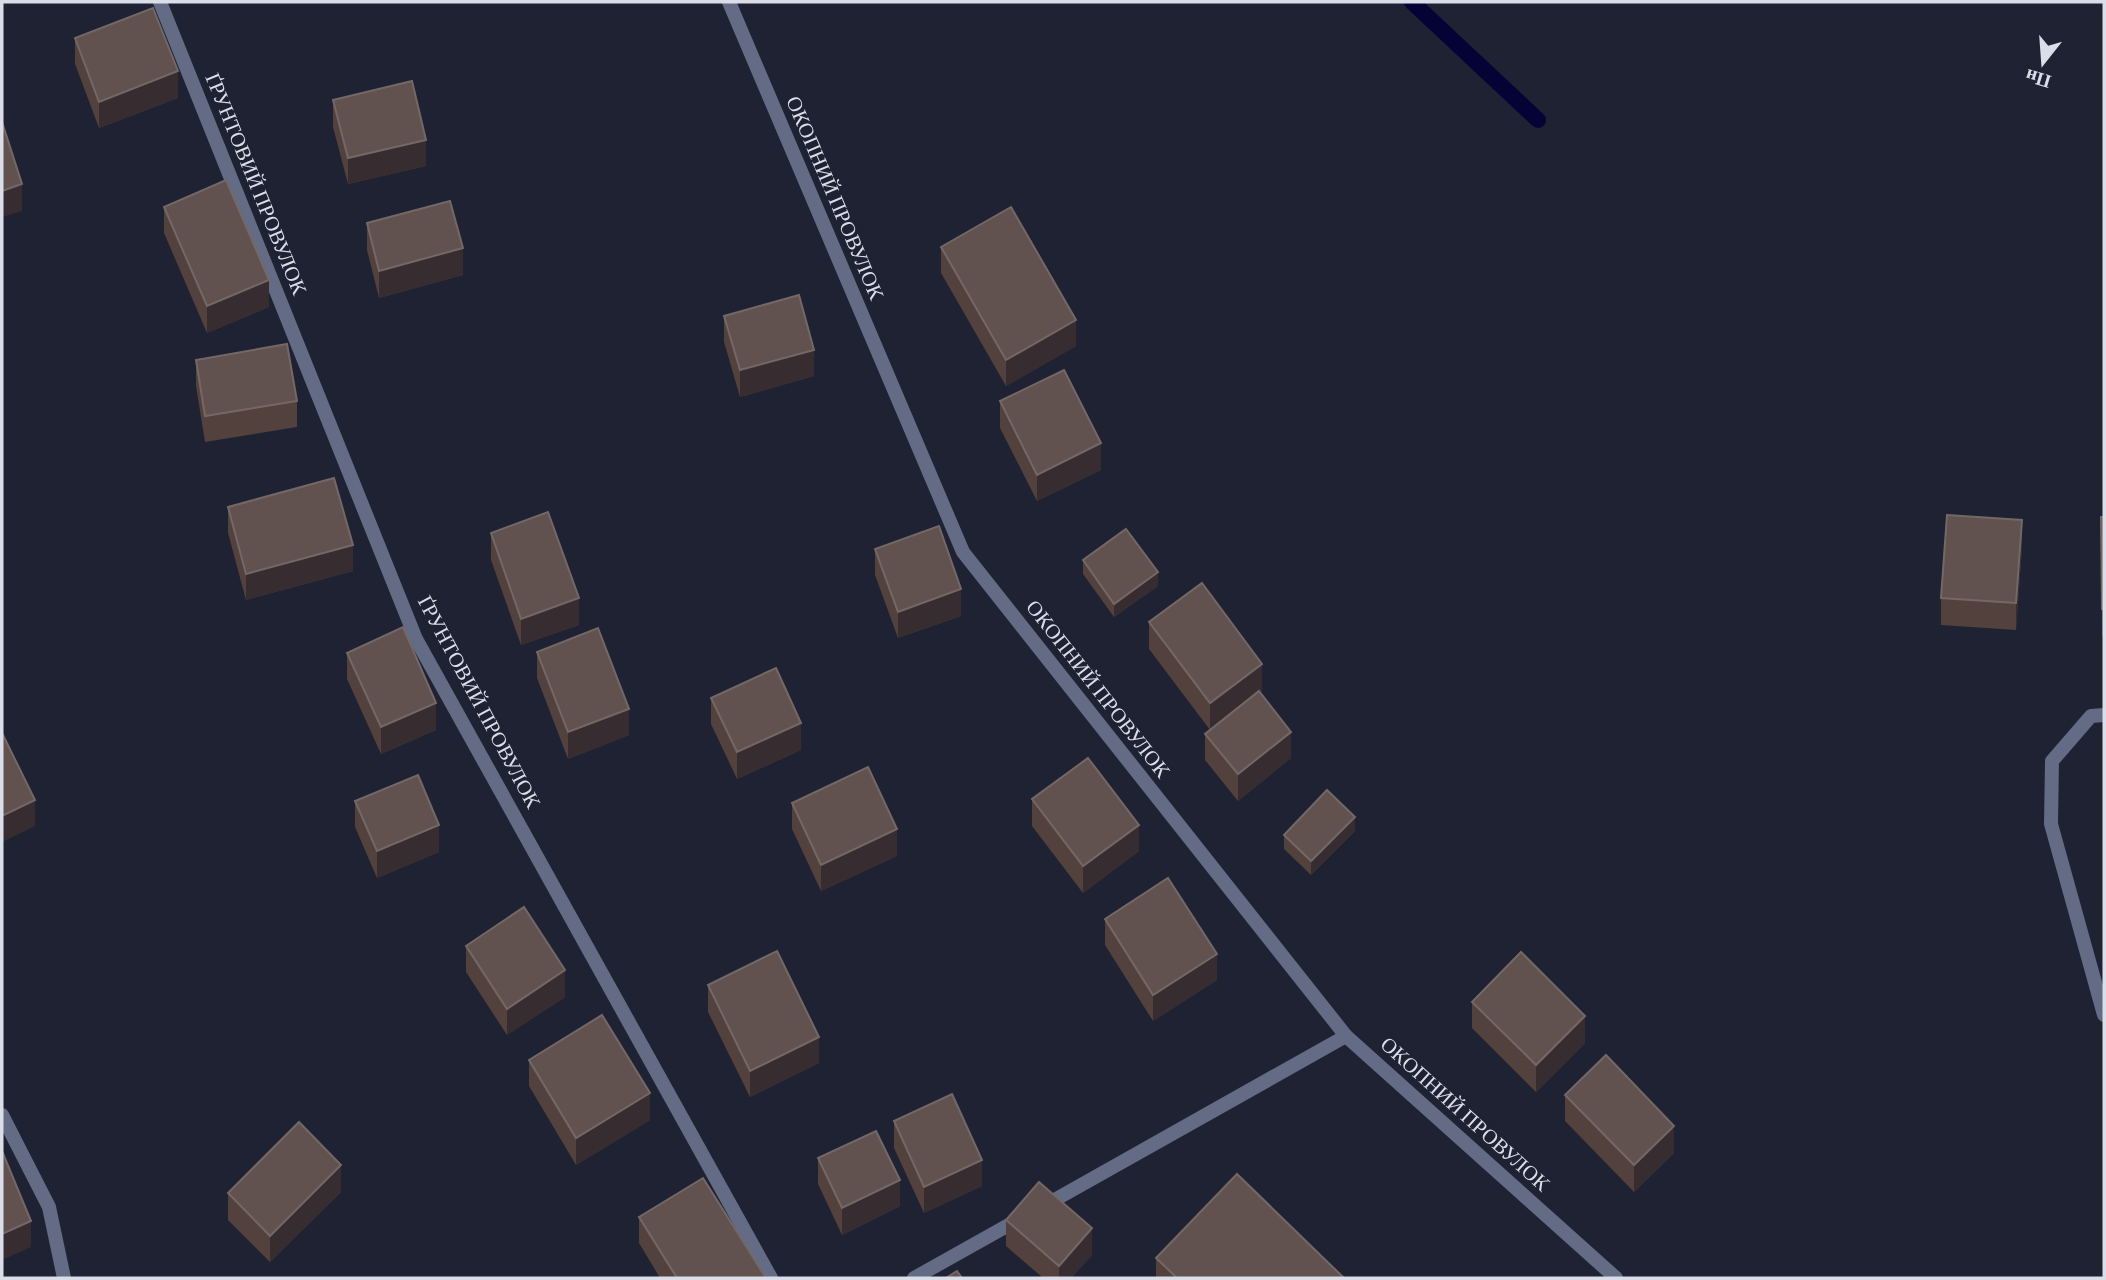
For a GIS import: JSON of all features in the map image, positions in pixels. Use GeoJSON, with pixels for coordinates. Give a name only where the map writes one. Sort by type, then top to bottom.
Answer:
{"type":"FeatureCollection","features":[{"type":"Feature","properties":{"kind":"street","name":"ҐРУНТОВИЙ ПРОВУЛОК"},"geometry":{"type":"LineString","coordinates":[[160,2],[416,639],[771,1278]]}},
{"type":"Feature","properties":{"kind":"street","name":"ОКОПНИЙ ПРОВУЛОК"},"geometry":{"type":"LineString","coordinates":[[729,2],[963,552],[1346,1035],[1616,1278]]}},
{"type":"Feature","properties":{"kind":"street"},"geometry":{"type":"LineString","coordinates":[[2104,715],[2091,716],[2052,761],[2051,824],[2104,1015]]}},
{"type":"Feature","properties":{"kind":"street"},"geometry":{"type":"LineString","coordinates":[[914,1278],[1346,1035]]}},
{"type":"Feature","properties":{"kind":"street"},"geometry":{"type":"LineString","coordinates":[[2,1115],[49,1207],[64,1278]]}},
{"type":"Feature","properties":{"kind":"building"},"geometry":{"type":"Polygon","coordinates":[[[153,8],[178,71],[99,102],[75,38],[153,8]]]}},
{"type":"Feature","properties":{"kind":"building"},"geometry":{"type":"Polygon","coordinates":[[[412,81],[426,140],[348,158],[333,100],[412,81]]]}},
{"type":"Feature","properties":{"kind":"building"},"geometry":{"type":"Polygon","coordinates":[[[2,122],[22,184],[2,191],[2,122]]]}},
{"type":"Feature","properties":{"kind":"building"},"geometry":{"type":"Polygon","coordinates":[[[226,180],[269,280],[207,306],[164,207],[226,180]]]}},
{"type":"Feature","properties":{"kind":"building"},"geometry":{"type":"Polygon","coordinates":[[[450,201],[463,248],[379,271],[367,223],[450,201]]]}},
{"type":"Feature","properties":{"kind":"building"},"geometry":{"type":"Polygon","coordinates":[[[1011,207],[1076,320],[1006,360],[941,247],[1011,207]]]}},
{"type":"Feature","properties":{"kind":"building"},"geometry":{"type":"Polygon","coordinates":[[[799,295],[814,350],[740,370],[724,316],[799,295]]]}},
{"type":"Feature","properties":{"kind":"building"},"geometry":{"type":"Polygon","coordinates":[[[287,344],[297,401],[205,416],[196,360],[287,344]]]}},
{"type":"Feature","properties":{"kind":"building"},"geometry":{"type":"Polygon","coordinates":[[[1064,370],[1101,443],[1037,475],[1000,401],[1064,370]]]}},
{"type":"Feature","properties":{"kind":"building"},"geometry":{"type":"Polygon","coordinates":[[[334,478],[353,545],[246,574],[228,507],[334,478]]]}},
{"type":"Feature","properties":{"kind":"building"},"geometry":{"type":"Polygon","coordinates":[[[548,512],[579,598],[521,619],[491,533],[548,512]]]}},
{"type":"Feature","properties":{"kind":"building"},"geometry":{"type":"Polygon","coordinates":[[[1947,515],[2022,520],[2016,603],[1941,598],[1947,515]]]}},
{"type":"Feature","properties":{"kind":"building"},"geometry":{"type":"Polygon","coordinates":[[[2101,517],[2104,517],[2104,609],[2102,609],[2101,517]]]}},
{"type":"Feature","properties":{"kind":"building"},"geometry":{"type":"Polygon","coordinates":[[[939,526],[961,589],[898,612],[875,549],[939,526]]]}},
{"type":"Feature","properties":{"kind":"building"},"geometry":{"type":"Polygon","coordinates":[[[1126,529],[1158,572],[1114,604],[1083,560],[1126,529]]]}},
{"type":"Feature","properties":{"kind":"building"},"geometry":{"type":"Polygon","coordinates":[[[1202,583],[1262,664],[1210,703],[1149,622],[1202,583]]]}},
{"type":"Feature","properties":{"kind":"building"},"geometry":{"type":"Polygon","coordinates":[[[403,627],[436,703],[381,727],[347,653],[403,627]]]}},
{"type":"Feature","properties":{"kind":"building"},"geometry":{"type":"Polygon","coordinates":[[[598,628],[629,709],[568,732],[537,652],[598,628]]]}},
{"type":"Feature","properties":{"kind":"building"},"geometry":{"type":"Polygon","coordinates":[[[776,668],[801,723],[737,752],[711,698],[776,668]]]}},
{"type":"Feature","properties":{"kind":"building"},"geometry":{"type":"Polygon","coordinates":[[[1259,691],[1291,732],[1238,774],[1205,734],[1259,691]]]}},
{"type":"Feature","properties":{"kind":"building"},"geometry":{"type":"Polygon","coordinates":[[[2,733],[35,800],[2,816],[2,733]]]}},
{"type":"Feature","properties":{"kind":"building"},"geometry":{"type":"Polygon","coordinates":[[[1088,758],[1139,825],[1083,866],[1032,799],[1088,758]]]}},
{"type":"Feature","properties":{"kind":"building"},"geometry":{"type":"Polygon","coordinates":[[[868,767],[897,829],[821,865],[792,803],[868,767]]]}},
{"type":"Feature","properties":{"kind":"building"},"geometry":{"type":"Polygon","coordinates":[[[418,775],[439,825],[377,851],[355,801],[418,775]]]}},
{"type":"Feature","properties":{"kind":"building"},"geometry":{"type":"Polygon","coordinates":[[[1327,790],[1355,817],[1311,861],[1284,835],[1327,790]]]}},
{"type":"Feature","properties":{"kind":"building"},"geometry":{"type":"Polygon","coordinates":[[[1168,878],[1217,954],[1153,995],[1105,919],[1168,878]]]}},
{"type":"Feature","properties":{"kind":"building"},"geometry":{"type":"Polygon","coordinates":[[[524,907],[565,970],[507,1009],[466,946],[524,907]]]}},
{"type":"Feature","properties":{"kind":"building"},"geometry":{"type":"Polygon","coordinates":[[[777,951],[819,1037],[750,1071],[708,985],[777,951]]]}},
{"type":"Feature","properties":{"kind":"building"},"geometry":{"type":"Polygon","coordinates":[[[1521,952],[1585,1016],[1536,1065],[1472,1002],[1521,952]]]}},
{"type":"Feature","properties":{"kind":"building"},"geometry":{"type":"Polygon","coordinates":[[[602,1015],[650,1093],[576,1138],[529,1060],[602,1015]]]}},
{"type":"Feature","properties":{"kind":"building"},"geometry":{"type":"Polygon","coordinates":[[[1606,1055],[1674,1126],[1634,1165],[1565,1095],[1606,1055]]]}},
{"type":"Feature","properties":{"kind":"building"},"geometry":{"type":"Polygon","coordinates":[[[952,1094],[982,1160],[924,1187],[894,1121],[952,1094]]]}},
{"type":"Feature","properties":{"kind":"building"},"geometry":{"type":"Polygon","coordinates":[[[299,1122],[341,1165],[270,1236],[228,1193],[299,1122]]]}},
{"type":"Feature","properties":{"kind":"building"},"geometry":{"type":"Polygon","coordinates":[[[876,1131],[900,1180],[842,1208],[818,1158],[876,1131]]]}},
{"type":"Feature","properties":{"kind":"building"},"geometry":{"type":"Polygon","coordinates":[[[2,1151],[31,1221],[2,1234],[2,1151]]]}},
{"type":"Feature","properties":{"kind":"building"},"geometry":{"type":"Polygon","coordinates":[[[1237,1174],[1344,1278],[1177,1278],[1156,1258],[1237,1174]]]}},
{"type":"Feature","properties":{"kind":"building"},"geometry":{"type":"Polygon","coordinates":[[[703,1178],[766,1278],[677,1278],[639,1217],[703,1178]]]}},
{"type":"Feature","properties":{"kind":"building"},"geometry":{"type":"Polygon","coordinates":[[[1039,1182],[1092,1228],[1059,1266],[1006,1220],[1039,1182]]]}},
{"type":"Feature","properties":{"kind":"building"},"geometry":{"type":"Polygon","coordinates":[[[957,1271],[962,1278],[946,1278],[957,1271]]]}},
{"type":"Feature","properties":{"kind":"waterway"},"geometry":{"type":"LineString","coordinates":[[1412,2],[1538,120]]}}]}
